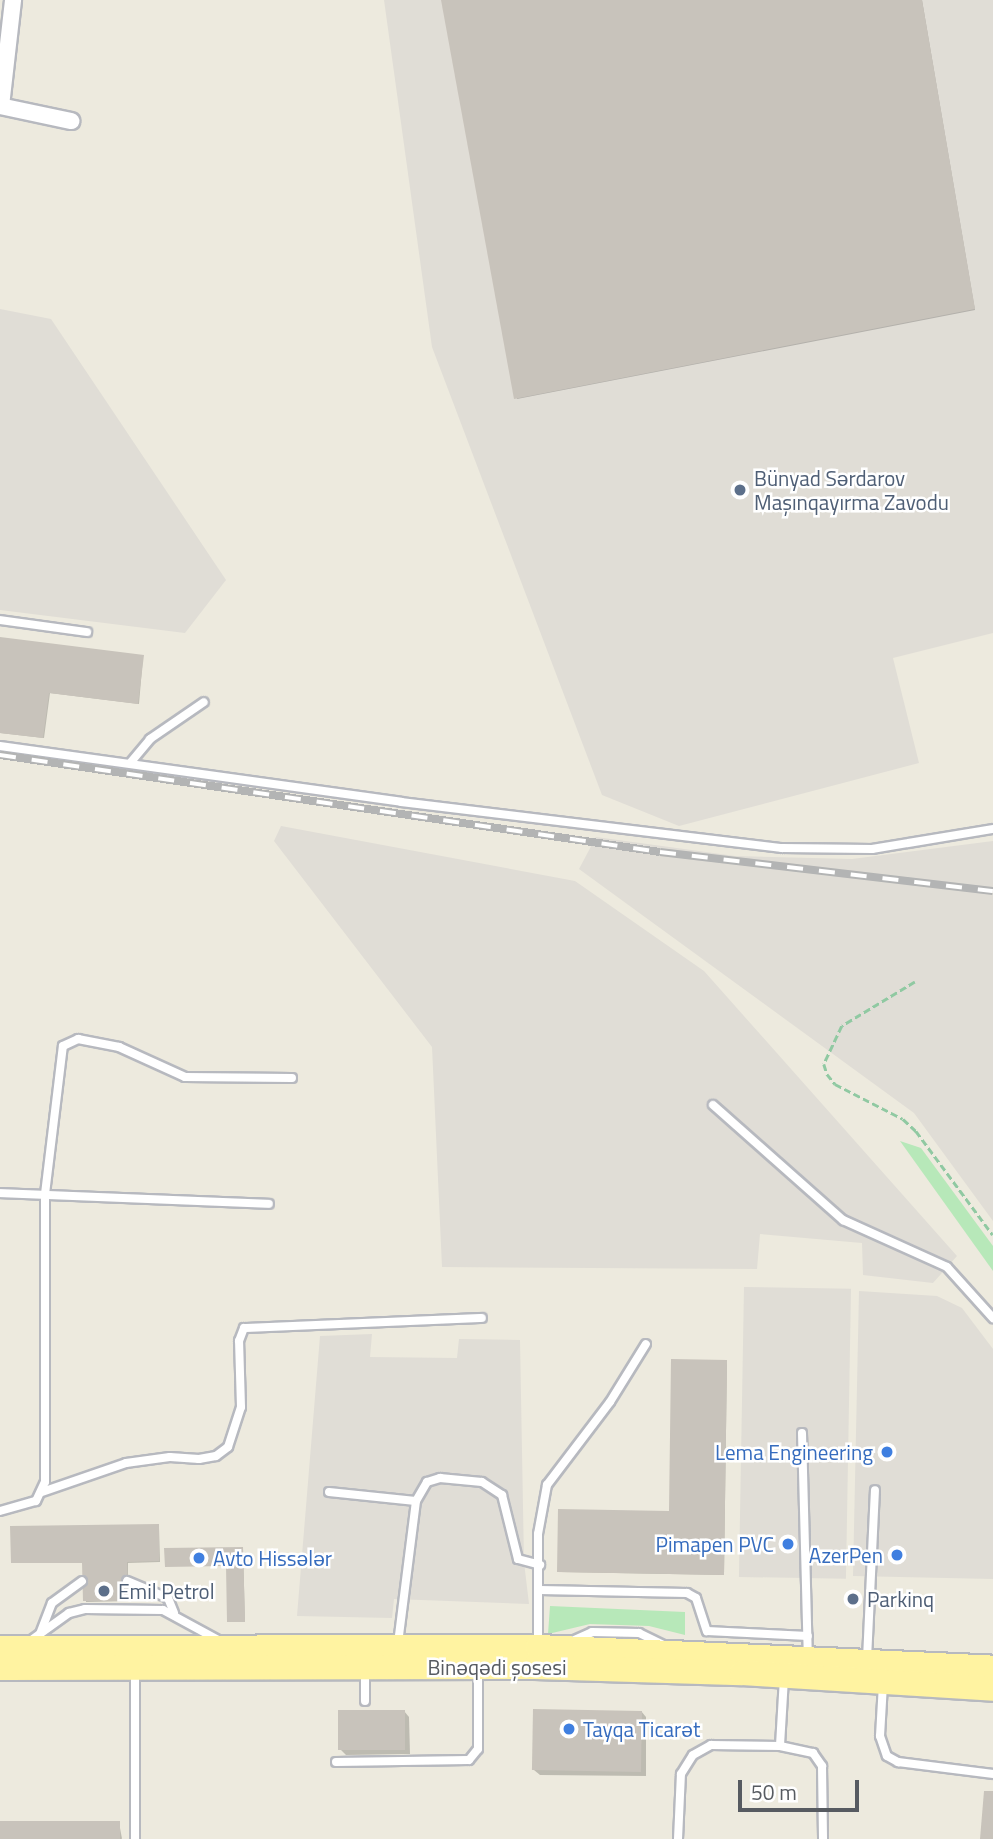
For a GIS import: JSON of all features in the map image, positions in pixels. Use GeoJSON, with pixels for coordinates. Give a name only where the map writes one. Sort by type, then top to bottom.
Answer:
{"type":"FeatureCollection","features":[{"type":"Feature","properties":{"kind":"main road","name":"Binəqədi şosesi"},"geometry":{"type":"LineString","coordinates":[[20,1644],[398,1646],[675,1652],[808,1647],[867,1662],[993,1668]]}},
{"type":"Feature","properties":{"kind":"main road","name":"Binəqədi şosesi"},"geometry":{"type":"LineString","coordinates":[[0,1668],[478,1667],[785,1675],[993,1689]]}},
{"type":"Feature","properties":{"kind":"street"},"geometry":{"type":"LineString","coordinates":[[13,0],[0,106],[71,121]]}},
{"type":"Feature","properties":{"kind":"lane"},"geometry":{"type":"LineString","coordinates":[[0,620],[87,632]]}},
{"type":"Feature","properties":{"kind":"lane"},"geometry":{"type":"LineString","coordinates":[[131,762],[150,739],[205,702]]}},
{"type":"Feature","properties":{"kind":"lane"},"geometry":{"type":"LineString","coordinates":[[0,746],[131,762],[401,802],[782,849],[872,849],[993,829]]}},
{"type":"Feature","properties":{"kind":"lane"},"geometry":{"type":"LineString","coordinates":[[43,1492],[45,1194],[63,1046],[71,1040],[143,1055],[185,1076],[292,1078]]}},
{"type":"Feature","properties":{"kind":"lane"},"geometry":{"type":"LineString","coordinates":[[713,1105],[843,1220],[947,1267],[993,1318]]}},
{"type":"Feature","properties":{"kind":"lane"},"geometry":{"type":"LineString","coordinates":[[0,1193],[270,1204]]}},
{"type":"Feature","properties":{"kind":"lane"},"geometry":{"type":"LineString","coordinates":[[0,1511],[36,1501],[43,1492],[126,1463],[170,1457],[199,1459],[216,1456],[228,1447],[240,1407],[239,1341],[244,1328],[482,1318]]}},
{"type":"Feature","properties":{"kind":"lane"},"geometry":{"type":"LineString","coordinates":[[549,1648],[540,1590],[540,1508],[547,1485],[610,1402],[646,1344]]}},
{"type":"Feature","properties":{"kind":"lane"},"geometry":{"type":"LineString","coordinates":[[540,1590],[687,1593],[696,1598],[707,1631],[808,1647],[802,1433]]}},
{"type":"Feature","properties":{"kind":"lane"},"geometry":{"type":"LineString","coordinates":[[398,1646],[416,1501],[427,1482],[440,1478],[482,1482],[502,1495],[518,1559],[540,1564]]}},
{"type":"Feature","properties":{"kind":"lane"},"geometry":{"type":"LineString","coordinates":[[867,1662],[876,1490]]}},
{"type":"Feature","properties":{"kind":"lane"},"geometry":{"type":"LineString","coordinates":[[329,1492],[416,1501]]}},
{"type":"Feature","properties":{"kind":"lane"},"geometry":{"type":"LineString","coordinates":[[20,1644],[52,1603],[82,1581]]}},
{"type":"Feature","properties":{"kind":"lane"},"geometry":{"type":"LineString","coordinates":[[127,1581],[168,1598],[174,1613]]}},
{"type":"Feature","properties":{"kind":"lane"},"geometry":{"type":"LineString","coordinates":[[20,1644],[69,1613],[85,1609],[174,1613],[228,1646]]}},
{"type":"Feature","properties":{"kind":"lane"},"geometry":{"type":"LineString","coordinates":[[135,1667],[135,1839]]}},
{"type":"Feature","properties":{"kind":"lane"},"geometry":{"type":"LineString","coordinates":[[365,1701],[366,1667]]}},
{"type":"Feature","properties":{"kind":"lane"},"geometry":{"type":"LineString","coordinates":[[336,1762],[469,1760],[478,1749],[478,1667]]}},
{"type":"Feature","properties":{"kind":"lane"},"geometry":{"type":"LineString","coordinates":[[780,1746],[785,1675]]}},
{"type":"Feature","properties":{"kind":"lane"},"geometry":{"type":"LineString","coordinates":[[883,1682],[880,1736],[887,1756],[898,1762],[993,1774]]}},
{"type":"Feature","properties":{"kind":"lane"},"geometry":{"type":"LineString","coordinates":[[678,1839],[681,1774],[693,1755],[711,1745],[780,1746],[813,1754],[822,1766],[823,1839]]}},
{"type":"Feature","properties":{"kind":"path"},"geometry":{"type":"LineString","coordinates":[[915,982],[842,1026],[824,1064],[827,1074],[835,1084],[903,1119],[993,1235]]}},
{"type":"Feature","properties":{"kind":"shaded area","name":"Bünyad Sərdarov Maşınqayırma Zavodu"},"geometry":{"type":"Polygon","coordinates":[[[384,0],[993,0],[993,633],[893,658],[919,763],[679,826],[602,795],[432,347],[384,0]]]}},
{"type":"Feature","properties":{"kind":"shaded area"},"geometry":{"type":"Polygon","coordinates":[[[0,309],[51,319],[226,580],[185,633],[0,610],[0,309]]]}},
{"type":"Feature","properties":{"kind":"shaded area"},"geometry":{"type":"Polygon","coordinates":[[[281,826],[575,881],[704,971],[957,1256],[933,1283],[863,1275],[862,1243],[760,1234],[757,1269],[442,1267],[432,1047],[274,841],[281,826]]]}},
{"type":"Feature","properties":{"kind":"shaded area"},"geometry":{"type":"Polygon","coordinates":[[[596,837],[735,856],[852,859],[993,841],[993,1221],[914,1113],[579,869],[596,837]]]}},
{"type":"Feature","properties":{"kind":"shaded area"},"geometry":{"type":"Polygon","coordinates":[[[744,1287],[851,1289],[846,1579],[739,1577],[744,1287]]]}},
{"type":"Feature","properties":{"kind":"shaded area"},"geometry":{"type":"Polygon","coordinates":[[[859,1291],[937,1296],[962,1308],[993,1349],[993,1579],[853,1576],[859,1291]]]}},
{"type":"Feature","properties":{"kind":"shaded area"},"geometry":{"type":"Polygon","coordinates":[[[372,1334],[370,1357],[457,1358],[459,1339],[520,1340],[524,1562],[529,1604],[394,1599],[392,1618],[297,1616],[320,1336],[372,1334]]]}},
{"type":"Feature","properties":{"kind":"green space"},"geometry":{"type":"Polygon","coordinates":[[[900,1141],[921,1148],[993,1246],[993,1271],[900,1141]]]}},
{"type":"Feature","properties":{"kind":"green space"},"geometry":{"type":"Polygon","coordinates":[[[550,1606],[685,1612],[685,1635],[649,1626],[590,1624],[548,1634],[550,1606]]]}},
{"type":"Feature","properties":{"kind":"building"},"geometry":{"type":"Polygon","coordinates":[[[441,0],[922,0],[975,309],[514,399],[441,0]]]}},
{"type":"Feature","properties":{"kind":"building"},"geometry":{"type":"Polygon","coordinates":[[[0,637],[144,655],[138,704],[49,693],[43,738],[0,733],[0,637]]]}},
{"type":"Feature","properties":{"kind":"building"},"geometry":{"type":"Polygon","coordinates":[[[671,1359],[727,1360],[724,1575],[557,1572],[558,1509],[669,1511],[671,1359]]]}},
{"type":"Feature","properties":{"kind":"building"},"geometry":{"type":"Polygon","coordinates":[[[159,1524],[159,1561],[127,1562],[128,1601],[83,1601],[82,1563],[11,1563],[10,1526],[159,1524]]]}},
{"type":"Feature","properties":{"kind":"building"},"geometry":{"type":"Polygon","coordinates":[[[243,1547],[245,1622],[227,1622],[226,1566],[165,1567],[164,1548],[243,1547]]]}},
{"type":"Feature","properties":{"kind":"building"},"geometry":{"type":"Polygon","coordinates":[[[533,1709],[642,1711],[641,1772],[532,1770],[533,1709]]]}},
{"type":"Feature","properties":{"kind":"building"},"geometry":{"type":"Polygon","coordinates":[[[338,1710],[405,1710],[405,1750],[338,1750],[338,1710]]]}},
{"type":"Feature","properties":{"kind":"building"},"geometry":{"type":"Polygon","coordinates":[[[984,1791],[993,1791],[993,1839],[980,1839],[984,1791]]]}},
{"type":"Feature","properties":{"kind":"building"},"geometry":{"type":"Polygon","coordinates":[[[0,1821],[120,1821],[120,1839],[0,1839],[0,1821]]]}},
{"type":"Feature","properties":{"kind":"railway"},"geometry":{"type":"LineString","coordinates":[[0,755],[660,852],[993,891]]}},
{"type":"Feature","properties":{"kind":"place","name":"Bünyad Sərdarov Maşınqayırma Zavodu"},"geometry":{"type":"Point","coordinates":[740,490]}},
{"type":"Feature","properties":{"kind":"place","name":"Lema Engineering"},"geometry":{"type":"Point","coordinates":[887,1452]}},
{"type":"Feature","properties":{"kind":"place","name":"Pimapen PVC"},"geometry":{"type":"Point","coordinates":[788,1544]}},
{"type":"Feature","properties":{"kind":"place","name":"AzerPen"},"geometry":{"type":"Point","coordinates":[897,1555]}},
{"type":"Feature","properties":{"kind":"place","name":"Avto Hissələr"},"geometry":{"type":"Point","coordinates":[199,1558]}},
{"type":"Feature","properties":{"kind":"place","name":"Emil Petrol"},"geometry":{"type":"Point","coordinates":[104,1591]}},
{"type":"Feature","properties":{"kind":"place","name":"Parkinq"},"geometry":{"type":"Point","coordinates":[853,1599]}},
{"type":"Feature","properties":{"kind":"place","name":"Tayqa Ticarət"},"geometry":{"type":"Point","coordinates":[569,1729]}}]}
